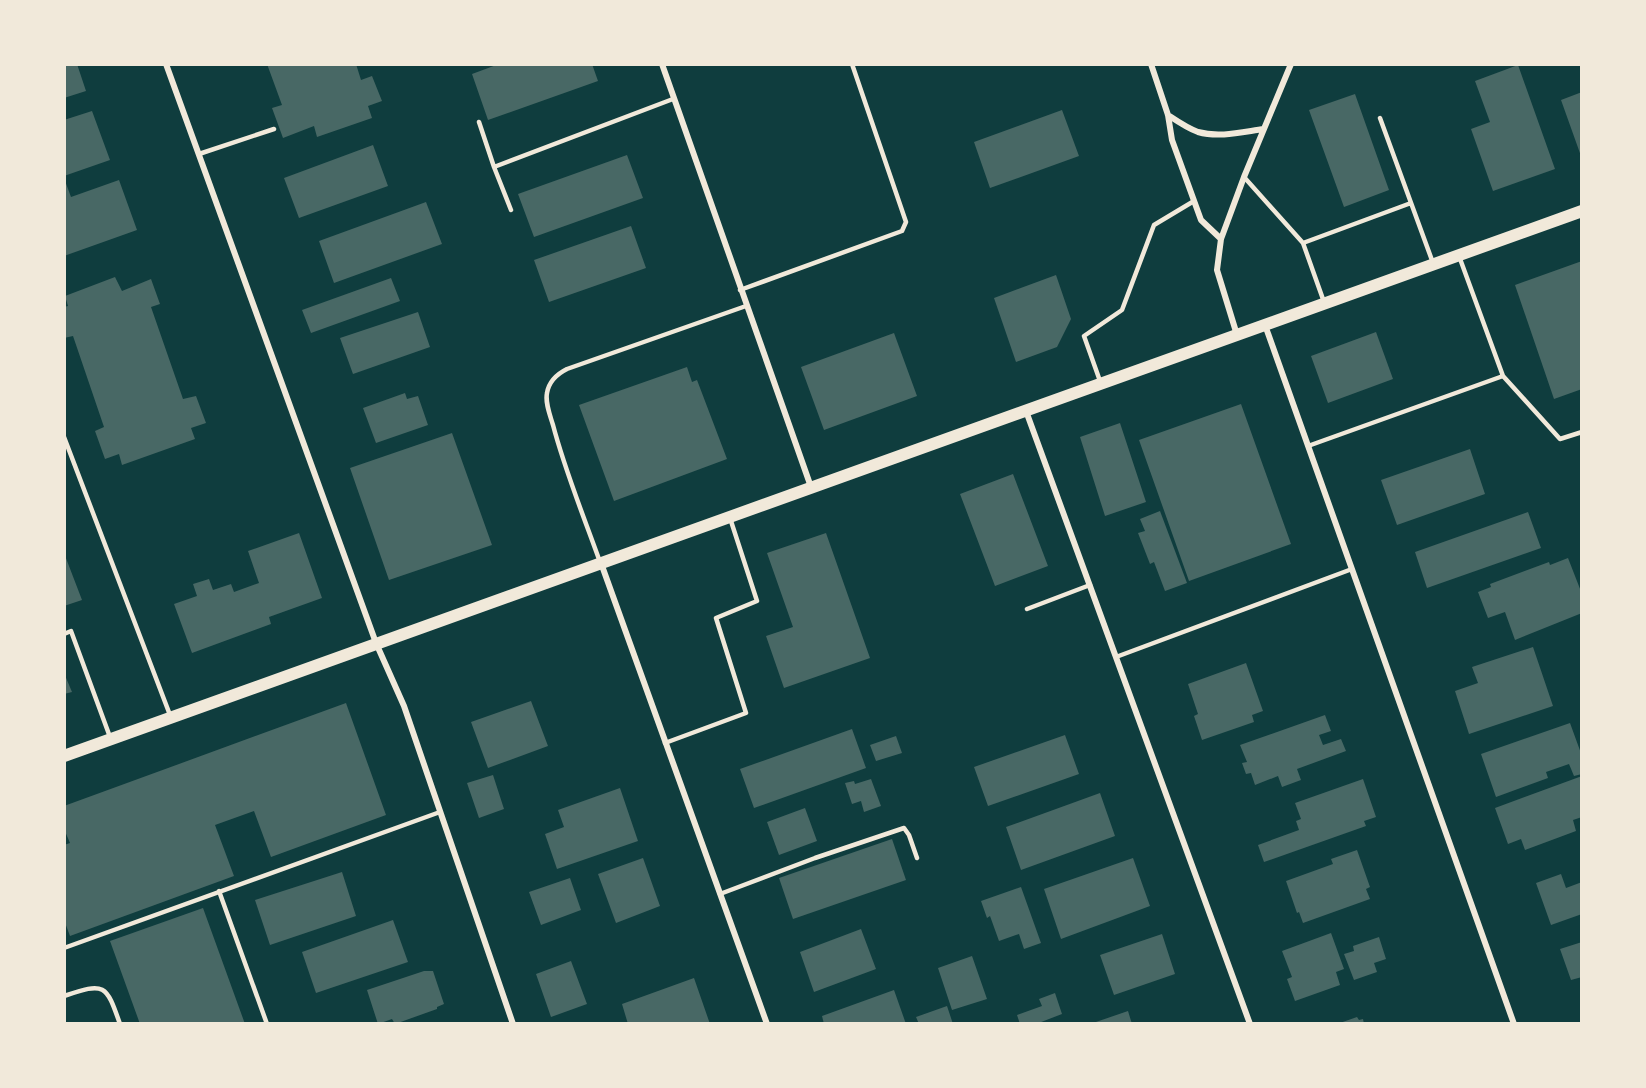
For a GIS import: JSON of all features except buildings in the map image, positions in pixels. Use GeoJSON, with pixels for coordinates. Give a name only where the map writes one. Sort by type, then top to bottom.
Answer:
{"type":"FeatureCollection","features":[{"type":"Feature","properties":{"kind":"main road"},"geometry":{"type":"LineString","coordinates":[[64,756],[1581,211]]}},
{"type":"Feature","properties":{"kind":"street"},"geometry":{"type":"LineString","coordinates":[[662,64],[740,291],[811,487]]}},
{"type":"Feature","properties":{"kind":"street"},"geometry":{"type":"LineString","coordinates":[[1151,64],[1168,116],[1173,140],[1201,220],[1221,239]]}},
{"type":"Feature","properties":{"kind":"street"},"geometry":{"type":"LineString","coordinates":[[1238,335],[1217,270],[1221,239],[1244,177],[1292,64]]}},
{"type":"Feature","properties":{"kind":"street"},"geometry":{"type":"LineString","coordinates":[[168,65],[375,643],[404,706],[513,1023]]}},
{"type":"Feature","properties":{"kind":"street"},"geometry":{"type":"LineString","coordinates":[[1168,116],[1197,131],[1211,134],[1264,129]]}},
{"type":"Feature","properties":{"kind":"street"},"geometry":{"type":"LineString","coordinates":[[1265,325],[1515,1023]]}},
{"type":"Feature","properties":{"kind":"street"},"geometry":{"type":"LineString","coordinates":[[1026,411],[1250,1023]]}},
{"type":"Feature","properties":{"kind":"street"},"geometry":{"type":"LineString","coordinates":[[600,562],[767,1023]]}},
{"type":"Feature","properties":{"kind":"lane"},"geometry":{"type":"LineString","coordinates":[[740,291],[902,231],[906,222],[852,64]]}},
{"type":"Feature","properties":{"kind":"lane"},"geometry":{"type":"LineString","coordinates":[[494,167],[674,99]]}},
{"type":"Feature","properties":{"kind":"lane"},"geometry":{"type":"LineString","coordinates":[[1380,118],[1434,265]]}},
{"type":"Feature","properties":{"kind":"lane"},"geometry":{"type":"LineString","coordinates":[[479,122],[511,210]]}},
{"type":"Feature","properties":{"kind":"lane"},"geometry":{"type":"LineString","coordinates":[[199,154],[274,129]]}},
{"type":"Feature","properties":{"kind":"lane"},"geometry":{"type":"LineString","coordinates":[[1244,177],[1304,243],[1325,304]]}},
{"type":"Feature","properties":{"kind":"lane"},"geometry":{"type":"LineString","coordinates":[[1101,384],[1084,336],[1122,310],[1154,225],[1194,201]]}},
{"type":"Feature","properties":{"kind":"lane"},"geometry":{"type":"LineString","coordinates":[[1304,243],[1411,202]]}},
{"type":"Feature","properties":{"kind":"lane"},"geometry":{"type":"LineString","coordinates":[[1460,256],[1503,376],[1560,439],[1581,432]]}},
{"type":"Feature","properties":{"kind":"lane"},"geometry":{"type":"LineString","coordinates":[[600,562],[547,403],[547,392],[551,382],[567,369],[746,306]]}},
{"type":"Feature","properties":{"kind":"lane"},"geometry":{"type":"LineString","coordinates":[[1308,446],[1503,376]]}},
{"type":"Feature","properties":{"kind":"lane"},"geometry":{"type":"LineString","coordinates":[[64,437],[171,717]]}},
{"type":"Feature","properties":{"kind":"lane"},"geometry":{"type":"LineString","coordinates":[[665,743],[746,713],[716,618],[757,601],[729,516]]}},
{"type":"Feature","properties":{"kind":"lane"},"geometry":{"type":"LineString","coordinates":[[1116,657],[1352,569]]}},
{"type":"Feature","properties":{"kind":"lane"},"geometry":{"type":"LineString","coordinates":[[1027,609],[1090,585]]}},
{"type":"Feature","properties":{"kind":"lane"},"geometry":{"type":"LineString","coordinates":[[64,634],[71,631],[111,740]]}},
{"type":"Feature","properties":{"kind":"lane"},"geometry":{"type":"LineString","coordinates":[[64,948],[440,812]]}},
{"type":"Feature","properties":{"kind":"lane"},"geometry":{"type":"LineString","coordinates":[[720,894],[815,858],[904,828],[909,835],[916,858]]}},
{"type":"Feature","properties":{"kind":"lane"},"geometry":{"type":"LineString","coordinates":[[219,891],[267,1023]]}},
{"type":"Feature","properties":{"kind":"lane"},"geometry":{"type":"LineString","coordinates":[[64,996],[89,987],[106,991],[120,1023]]}}]}
